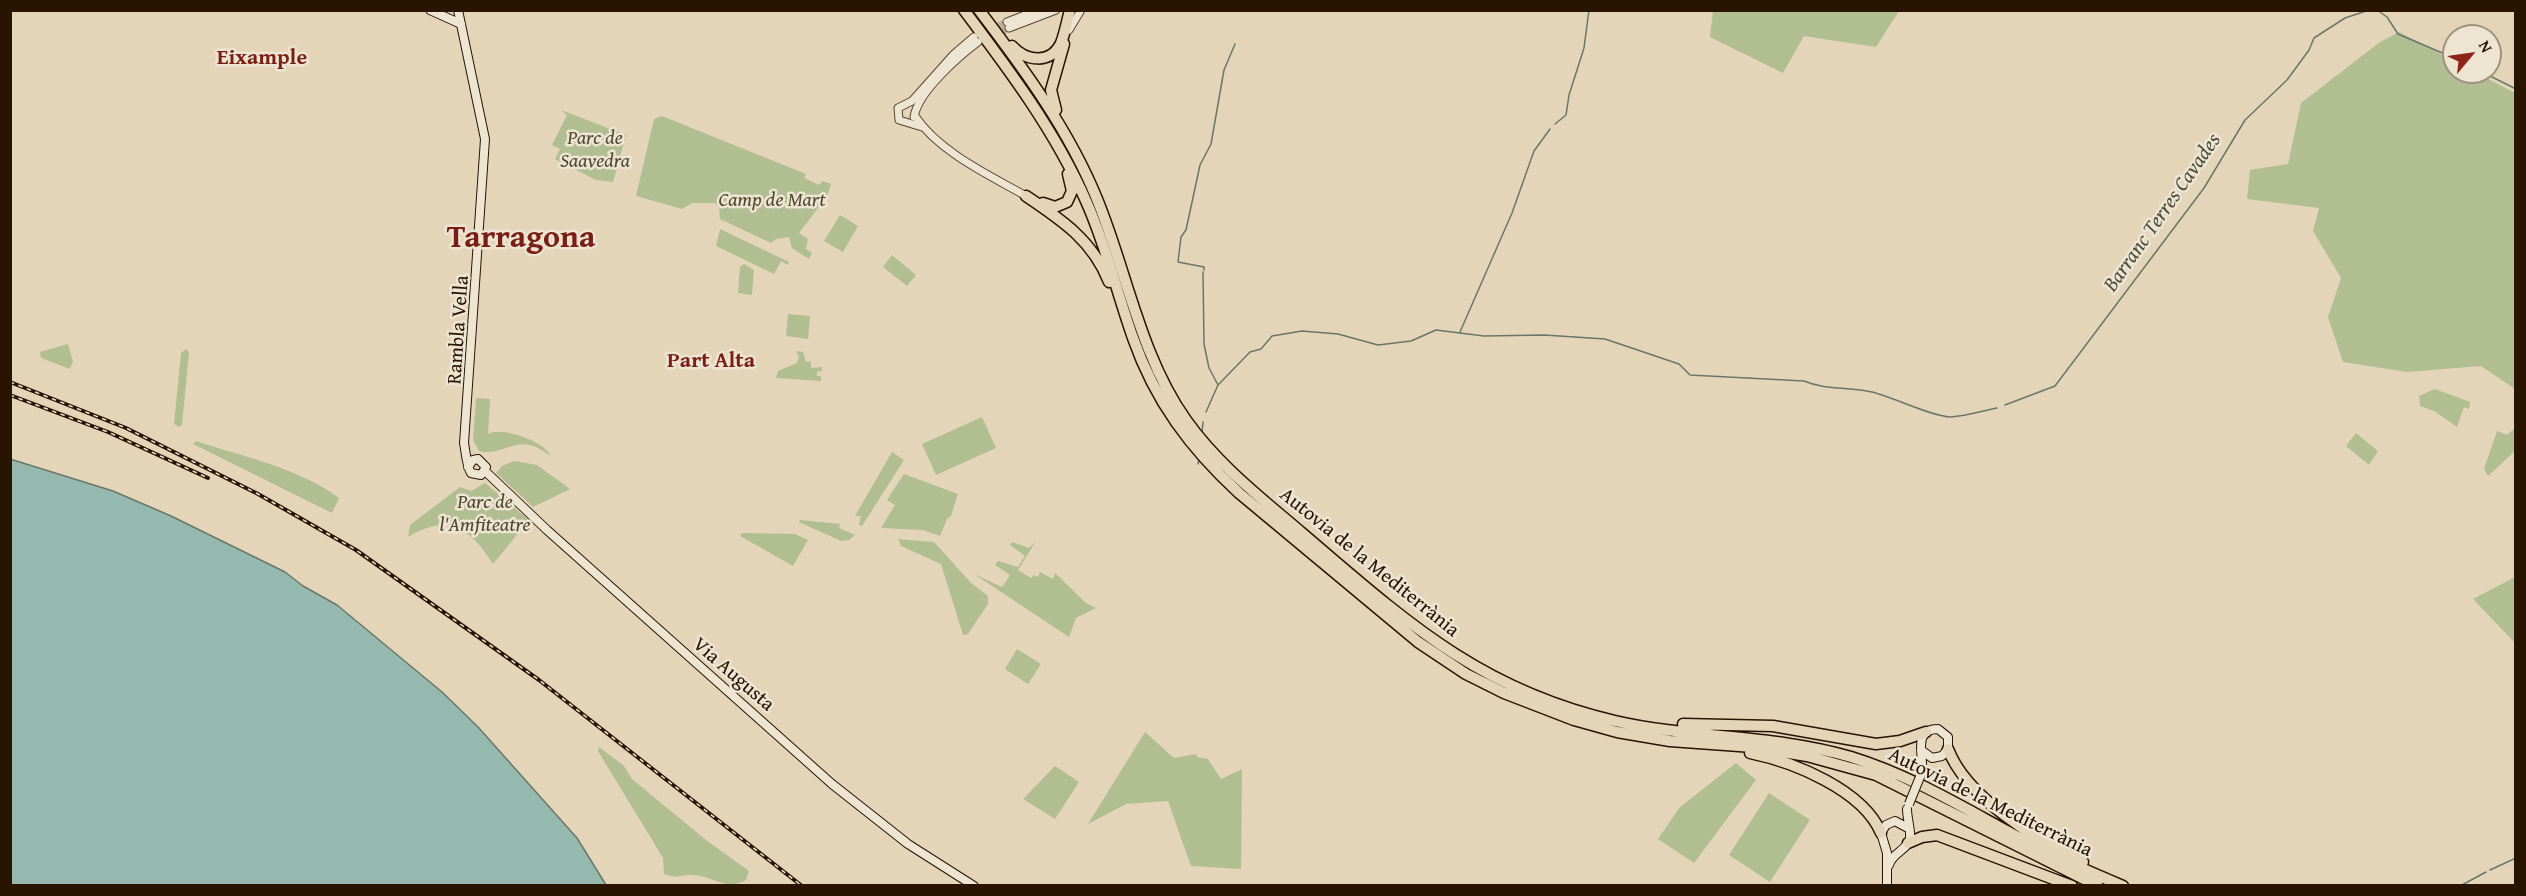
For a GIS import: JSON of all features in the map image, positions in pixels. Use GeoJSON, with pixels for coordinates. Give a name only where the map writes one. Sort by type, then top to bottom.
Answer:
{"type":"FeatureCollection","features":[{"type":"Feature","properties":{"kind":"highway","name":"Autovia de la Mediterrània"},"geometry":{"type":"LineString","coordinates":[[964,10],[1037,111],[1068,162],[1088,204],[1133,339],[1159,398],[1212,469],[1389,620],[1466,674],[1504,693],[1574,720],[1640,736],[1753,747],[1807,756],[1876,775],[1947,808],[2036,857],[2098,885]]}},
{"type":"Feature","properties":{"kind":"highway","name":"Autovia de la Mediterrània"},"geometry":{"type":"LineString","coordinates":[[979,10],[1048,105],[1073,148],[1098,200],[1154,363],[1169,393],[1197,436],[1253,491],[1423,634],[1474,667],[1542,698],[1617,721],[1752,737],[1848,756],[1911,780],[2074,866],[2122,885]]}},
{"type":"Feature","properties":{"kind":"highway"},"geometry":{"type":"LineString","coordinates":[[984,10],[1015,49],[1033,59],[1044,57],[1058,49],[1076,10]]}},
{"type":"Feature","properties":{"kind":"highway"},"geometry":{"type":"LineString","coordinates":[[1065,44],[1051,90],[1056,110],[1070,135],[1073,148]]}},
{"type":"Feature","properties":{"kind":"highway"},"geometry":{"type":"LineString","coordinates":[[1026,196],[1055,207],[1067,202],[1072,191],[1064,165],[1037,111]]}},
{"type":"Feature","properties":{"kind":"highway"},"geometry":{"type":"LineString","coordinates":[[1026,196],[1067,224],[1091,248],[1106,274],[1133,339]]}},
{"type":"Feature","properties":{"kind":"highway"},"geometry":{"type":"LineString","coordinates":[[1542,698],[1659,724],[1773,726],[1876,744],[1900,741],[1926,732]]}},
{"type":"Feature","properties":{"kind":"highway"},"geometry":{"type":"LineString","coordinates":[[1696,742],[1761,755],[1814,776],[1861,803],[1872,816],[1881,833]]}},
{"type":"Feature","properties":{"kind":"highway"},"geometry":{"type":"LineString","coordinates":[[1948,749],[1954,765],[1967,782],[2011,818],[2078,860],[2133,885]]}},
{"type":"Feature","properties":{"kind":"highway"},"geometry":{"type":"LineString","coordinates":[[1904,846],[1922,837],[1937,835],[2072,885]]}},
{"type":"Feature","properties":{"kind":"main road"},"geometry":{"type":"LineString","coordinates":[[430,10],[461,24]]}},
{"type":"Feature","properties":{"kind":"main road"},"geometry":{"type":"LineString","coordinates":[[458,10],[486,128],[481,198]]}},
{"type":"Feature","properties":{"kind":"main road","name":"Rambla Vella"},"geometry":{"type":"LineString","coordinates":[[468,467],[464,443],[486,128]]}},
{"type":"Feature","properties":{"kind":"main road","name":"Rambla Vella"},"geometry":{"type":"LineString","coordinates":[[478,459],[469,441],[486,128]]}},
{"type":"Feature","properties":{"kind":"main road"},"geometry":{"type":"LineString","coordinates":[[478,459],[485,464],[485,471],[476,476],[468,467],[470,462],[478,459]]}},
{"type":"Feature","properties":{"kind":"main road","name":"Via Augusta"},"geometry":{"type":"LineString","coordinates":[[485,471],[556,538],[832,784],[908,844],[974,885]]}},
{"type":"Feature","properties":{"kind":"main road"},"geometry":{"type":"LineString","coordinates":[[1887,885],[1886,847],[1881,833],[1886,825],[1894,821],[1908,806],[1922,772],[1948,749],[1948,737],[1942,731],[1933,729],[1926,732],[1920,740],[1922,772]]}},
{"type":"Feature","properties":{"kind":"main road"},"geometry":{"type":"LineString","coordinates":[[1921,750],[1928,757],[1937,758]]}},
{"type":"Feature","properties":{"kind":"main road"},"geometry":{"type":"LineString","coordinates":[[1887,871],[1890,860],[1904,846],[1908,828],[1908,806]]}},
{"type":"Feature","properties":{"kind":"main road"},"geometry":{"type":"LineString","coordinates":[[1894,821],[1908,828]]}},
{"type":"Feature","properties":{"kind":"main road"},"geometry":{"type":"LineString","coordinates":[[1886,847],[1904,846]]}},
{"type":"Feature","properties":{"kind":"street"},"geometry":{"type":"LineString","coordinates":[[1038,10],[1008,25],[1056,10]]}},
{"type":"Feature","properties":{"kind":"street"},"geometry":{"type":"LineString","coordinates":[[1065,44],[1076,10]]}},
{"type":"Feature","properties":{"kind":"street"},"geometry":{"type":"LineString","coordinates":[[908,123],[948,68],[976,40],[953,55],[908,105],[901,106],[897,114],[899,120],[908,123],[922,127],[962,157],[1026,196]]}},
{"type":"Feature","properties":{"kind":"street"},"geometry":{"type":"LineString","coordinates":[[908,105],[922,127]]}},
{"type":"Feature","properties":{"kind":"green space"},"geometry":{"type":"Polygon","coordinates":[[[1713,10],[1899,11],[1876,47],[1804,36],[1783,73],[1710,37],[1713,10]]]}},
{"type":"Feature","properties":{"kind":"green space"},"geometry":{"type":"Polygon","coordinates":[[[2399,32],[2442,55],[2442,84],[2498,84],[2515,93],[2515,389],[2481,366],[2407,372],[2343,362],[2328,317],[2341,278],[2313,231],[2319,208],[2247,199],[2250,170],[2288,164],[2301,103],[2380,42],[2399,32]]]}},
{"type":"Feature","properties":{"kind":"green space","name":"Parc de Saavedra"},"geometry":{"type":"Polygon","coordinates":[[[561,110],[626,135],[613,182],[596,180],[555,159],[560,149],[552,145],[567,115],[561,110]]]}},
{"type":"Feature","properties":{"kind":"green space","name":"Camp de Mart"},"geometry":{"type":"Polygon","coordinates":[[[662,116],[806,174],[804,178],[819,185],[823,181],[831,184],[827,196],[799,233],[808,239],[806,249],[812,253],[809,259],[792,248],[789,237],[776,239],[771,243],[720,219],[719,207],[715,203],[692,203],[682,209],[636,196],[654,119],[662,116]]]}},
{"type":"Feature","properties":{"kind":"green space"},"geometry":{"type":"Polygon","coordinates":[[[840,215],[858,226],[843,252],[824,241],[840,215]]]}},
{"type":"Feature","properties":{"kind":"green space"},"geometry":{"type":"Polygon","coordinates":[[[720,229],[789,262],[788,265],[781,261],[774,274],[716,246],[720,229]]]}},
{"type":"Feature","properties":{"kind":"green space"},"geometry":{"type":"Polygon","coordinates":[[[892,255],[916,275],[907,286],[883,267],[892,255]]]}},
{"type":"Feature","properties":{"kind":"green space"},"geometry":{"type":"Polygon","coordinates":[[[744,264],[754,270],[752,295],[738,293],[740,267],[744,264]]]}},
{"type":"Feature","properties":{"kind":"green space"},"geometry":{"type":"Polygon","coordinates":[[[788,314],[810,316],[808,339],[786,336],[788,314]]]}},
{"type":"Feature","properties":{"kind":"green space"},"geometry":{"type":"Polygon","coordinates":[[[68,344],[73,361],[70,369],[41,358],[40,352],[68,344]]]}},
{"type":"Feature","properties":{"kind":"green space"},"geometry":{"type":"Polygon","coordinates":[[[186,349],[189,352],[182,425],[179,427],[174,424],[181,353],[186,349]]]}},
{"type":"Feature","properties":{"kind":"green space"},"geometry":{"type":"Polygon","coordinates":[[[796,351],[803,352],[806,362],[811,361],[811,368],[822,367],[822,371],[817,372],[817,376],[821,376],[821,381],[776,378],[778,371],[797,363],[799,357],[796,351]]]}},
{"type":"Feature","properties":{"kind":"green space"},"geometry":{"type":"Polygon","coordinates":[[[2435,389],[2470,402],[2469,409],[2464,407],[2457,427],[2434,411],[2420,406],[2419,396],[2435,389]]]}},
{"type":"Feature","properties":{"kind":"green space"},"geometry":{"type":"Polygon","coordinates":[[[476,398],[490,399],[488,434],[503,432],[522,437],[541,446],[551,456],[536,447],[523,444],[491,452],[479,451],[473,440],[476,398]]]}},
{"type":"Feature","properties":{"kind":"green space"},"geometry":{"type":"Polygon","coordinates":[[[982,417],[996,448],[936,475],[922,444],[982,417]]]}},
{"type":"Feature","properties":{"kind":"green space"},"geometry":{"type":"Polygon","coordinates":[[[2515,428],[2515,451],[2488,476],[2484,469],[2497,431],[2507,435],[2515,428]]]}},
{"type":"Feature","properties":{"kind":"green space"},"geometry":{"type":"Polygon","coordinates":[[[2356,433],[2378,451],[2369,465],[2346,446],[2356,433]]]}},
{"type":"Feature","properties":{"kind":"green space"},"geometry":{"type":"Polygon","coordinates":[[[196,441],[289,471],[339,498],[332,513],[193,444],[196,441]]]}},
{"type":"Feature","properties":{"kind":"green space"},"geometry":{"type":"Polygon","coordinates":[[[892,452],[904,460],[862,526],[859,525],[861,516],[855,516],[892,452]]]}},
{"type":"Feature","properties":{"kind":"green space"},"geometry":{"type":"Polygon","coordinates":[[[514,461],[537,465],[570,489],[533,507],[496,473],[502,466],[514,461]]]}},
{"type":"Feature","properties":{"kind":"green space"},"geometry":{"type":"Polygon","coordinates":[[[904,474],[958,494],[951,516],[947,519],[940,536],[923,530],[881,528],[895,505],[887,500],[904,474]]]}},
{"type":"Feature","properties":{"kind":"green space","name":"Parc de l'Amfiteatre"},"geometry":{"type":"Polygon","coordinates":[[[485,483],[529,520],[493,564],[475,541],[457,528],[447,525],[435,526],[408,537],[410,525],[460,487],[471,491],[485,483]]]}},
{"type":"Feature","properties":{"kind":"green space"},"geometry":{"type":"Polygon","coordinates":[[[800,520],[840,524],[839,528],[855,535],[849,540],[841,541],[799,522],[800,520]]]}},
{"type":"Feature","properties":{"kind":"green space"},"geometry":{"type":"Polygon","coordinates":[[[742,533],[795,534],[808,540],[793,566],[740,536],[742,533]]]}},
{"type":"Feature","properties":{"kind":"green space"},"geometry":{"type":"Polygon","coordinates":[[[898,539],[934,542],[971,583],[988,596],[988,604],[968,634],[963,635],[941,564],[901,546],[898,539]]]}},
{"type":"Feature","properties":{"kind":"green space"},"geometry":{"type":"Polygon","coordinates":[[[1036,541],[1018,570],[1031,578],[1034,575],[1038,577],[1040,572],[1053,579],[1055,573],[1086,603],[1096,608],[1076,618],[1069,637],[974,574],[1002,587],[1010,575],[995,565],[998,561],[1018,567],[1025,556],[1010,545],[1012,542],[1029,548],[1036,541]]]}},
{"type":"Feature","properties":{"kind":"green space"},"geometry":{"type":"Polygon","coordinates":[[[2515,577],[2515,643],[2473,599],[2515,577]]]}},
{"type":"Feature","properties":{"kind":"green space"},"geometry":{"type":"Polygon","coordinates":[[[1017,649],[1041,664],[1028,684],[1005,669],[1017,649]]]}},
{"type":"Feature","properties":{"kind":"green space"},"geometry":{"type":"Polygon","coordinates":[[[1145,732],[1174,758],[1196,754],[1197,757],[1208,759],[1221,779],[1242,769],[1241,869],[1191,866],[1168,801],[1126,804],[1088,824],[1145,732]]]}},
{"type":"Feature","properties":{"kind":"green space"},"geometry":{"type":"Polygon","coordinates":[[[599,747],[624,766],[632,779],[706,840],[749,871],[746,880],[725,884],[699,876],[676,877],[664,874],[663,858],[598,751],[599,747]]]}},
{"type":"Feature","properties":{"kind":"green space"},"geometry":{"type":"Polygon","coordinates":[[[1736,763],[1756,780],[1694,863],[1658,839],[1680,807],[1736,763]]]}},
{"type":"Feature","properties":{"kind":"green space"},"geometry":{"type":"Polygon","coordinates":[[[1055,766],[1079,782],[1055,819],[1023,799],[1055,766]]]}},
{"type":"Feature","properties":{"kind":"green space"},"geometry":{"type":"Polygon","coordinates":[[[1769,793],[1810,820],[1770,882],[1729,855],[1769,793]]]}},
{"type":"Feature","properties":{"kind":"water"},"geometry":{"type":"Polygon","coordinates":[[[10,459],[113,491],[171,516],[285,572],[303,586],[337,605],[442,692],[478,727],[577,838],[606,885],[11,885],[10,459]]]}},
{"type":"Feature","properties":{"kind":"waterway"},"geometry":{"type":"LineString","coordinates":[[1555,124],[1566,115],[1569,95],[1584,48],[1589,10]]}},
{"type":"Feature","properties":{"kind":"waterway","name":"Barranc Terres Cavades"},"geometry":{"type":"LineString","coordinates":[[2005,405],[2055,386],[2204,188],[2245,120],[2287,80],[2309,50],[2314,38],[2345,18],[2369,10]]}},
{"type":"Feature","properties":{"kind":"waterway","name":"Barranc Terres Cavades"},"geometry":{"type":"LineString","coordinates":[[2377,10],[2387,17],[2398,34],[2442,53]]}},
{"type":"Feature","properties":{"kind":"waterway"},"geometry":{"type":"LineString","coordinates":[[1204,270],[1204,267],[1178,262],[1181,237],[1186,230],[1200,165],[1211,144],[1224,70],[1235,44]]}},
{"type":"Feature","properties":{"kind":"waterway","name":"Barranc Terres Cavades"},"geometry":{"type":"LineString","coordinates":[[2502,82],[2516,89]]}},
{"type":"Feature","properties":{"kind":"waterway"},"geometry":{"type":"LineString","coordinates":[[1460,332],[1512,213],[1534,151],[1550,129]]}},
{"type":"Feature","properties":{"kind":"waterway"},"geometry":{"type":"LineString","coordinates":[[1203,272],[1204,344],[1209,368],[1218,385]]}},
{"type":"Feature","properties":{"kind":"waterway","name":"Barranc Terres Cavades"},"geometry":{"type":"LineString","coordinates":[[1206,412],[1218,385],[1250,352],[1261,349],[1272,336],[1302,331],[1338,334],[1378,345],[1411,341],[1436,330],[1484,336],[1544,335],[1605,339],[1679,364],[1690,375],[1804,381],[1820,386],[1863,390],[1943,416],[1962,416],[1997,408]]}},
{"type":"Feature","properties":{"kind":"waterway","name":"Barranc Terres Cavades"},"geometry":{"type":"LineString","coordinates":[[1202,433],[1203,422]]}},
{"type":"Feature","properties":{"kind":"waterway","name":"Barranc Terres Cavades"},"geometry":{"type":"LineString","coordinates":[[1198,464],[1199,459]]}},
{"type":"Feature","properties":{"kind":"waterway"},"geometry":{"type":"LineString","coordinates":[[2490,870],[2516,858]]}},
{"type":"Feature","properties":{"kind":"waterway"},"geometry":{"type":"LineString","coordinates":[[2460,886],[2486,872]]}},
{"type":"Feature","properties":{"kind":"tunnel"},"geometry":{"type":"LineString","coordinates":[[979,35],[1007,22]]}},
{"type":"Feature","properties":{"kind":"tunnel"},"geometry":{"type":"LineString","coordinates":[[983,40],[1009,28]]}},
{"type":"Feature","properties":{"kind":"railway"},"geometry":{"type":"LineString","coordinates":[[10,382],[126,428],[258,494],[356,550],[539,680],[802,886]]}},
{"type":"Feature","properties":{"kind":"railway"},"geometry":{"type":"LineString","coordinates":[[10,395],[108,432],[208,478]]}},
{"type":"Feature","properties":{"kind":"district","name":"Eixample"},"geometry":{"type":"Point","coordinates":[262,58]}},
{"type":"Feature","properties":{"kind":"district","name":"Tarragona"},"geometry":{"type":"Point","coordinates":[521,239]}},
{"type":"Feature","properties":{"kind":"district","name":"Part Alta"},"geometry":{"type":"Point","coordinates":[711,361]}}]}
